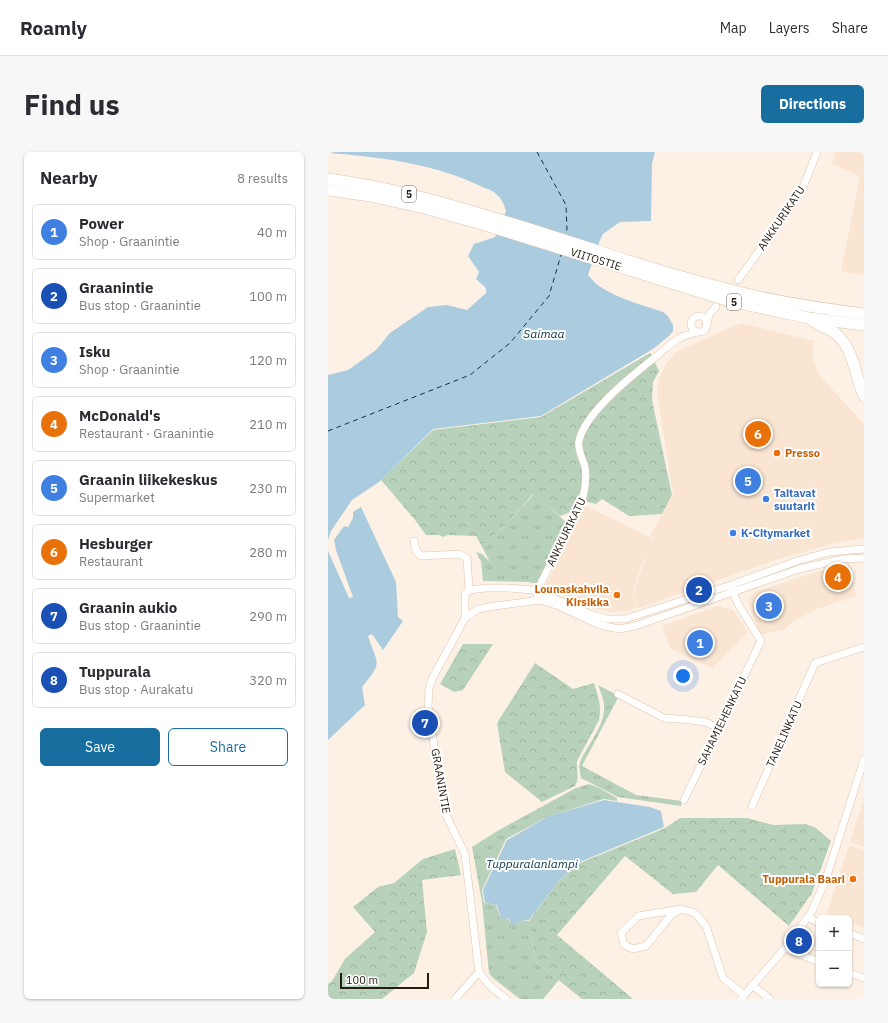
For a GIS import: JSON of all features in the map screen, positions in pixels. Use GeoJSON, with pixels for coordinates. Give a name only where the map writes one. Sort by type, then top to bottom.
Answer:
{"type":"FeatureCollection","features":[{"type":"Feature","properties":{"kind":"highway","name":"VIITOSTIE"},"geometry":{"type":"LineString","coordinates":[[328,179],[398,191],[610,259],[729,301],[809,318],[864,325]]}},
{"type":"Feature","properties":{"kind":"highway","name":"VIITOSTIE"},"geometry":{"type":"LineString","coordinates":[[328,190],[370,196],[486,220]]}},
{"type":"Feature","properties":{"kind":"highway","name":"VIITOSTIE"},"geometry":{"type":"LineString","coordinates":[[610,259],[751,295],[819,308],[864,314]]}},
{"type":"Feature","properties":{"kind":"highway"},"geometry":{"type":"LineString","coordinates":[[809,318],[835,333],[842,340],[851,356],[863,393]]}},
{"type":"Feature","properties":{"kind":"street","name":"ANKKURIKATU"},"geometry":{"type":"LineString","coordinates":[[738,280],[794,203],[804,185],[817,152]]}},
{"type":"Feature","properties":{"kind":"street"},"geometry":{"type":"LineString","coordinates":[[710,313],[694,318],[691,322],[691,327],[697,332],[704,330],[710,313],[716,307]]}},
{"type":"Feature","properties":{"kind":"street"},"geometry":{"type":"LineString","coordinates":[[699,316],[705,320],[706,325]]}},
{"type":"Feature","properties":{"kind":"street","name":"ANKKURIKATU"},"geometry":{"type":"LineString","coordinates":[[537,600],[537,591],[586,489],[585,467],[578,448],[578,442],[582,431],[591,417],[626,380],[679,338],[691,322]]}},
{"type":"Feature","properties":{"kind":"street","name":"ANKKURIKATU"},"geometry":{"type":"LineString","coordinates":[[679,338],[697,332]]}},
{"type":"Feature","properties":{"kind":"street","name":"GRAANINTIE"},"geometry":{"type":"LineString","coordinates":[[414,541],[416,552],[421,556],[459,554],[468,558],[469,590],[465,594],[465,618],[432,679],[428,697],[428,705],[443,805],[446,817],[465,854],[479,972]]}},
{"type":"Feature","properties":{"kind":"street"},"geometry":{"type":"LineString","coordinates":[[465,618],[478,609],[537,600],[559,606],[600,625],[619,629],[635,626],[797,561],[829,552],[864,549]]}},
{"type":"Feature","properties":{"kind":"street"},"geometry":{"type":"LineString","coordinates":[[469,590],[508,588],[537,591],[595,616],[606,619],[625,619],[828,562],[843,559],[864,558]]}},
{"type":"Feature","properties":{"kind":"street","name":"SAHAMIEHENKATU"},"geometry":{"type":"LineString","coordinates":[[684,800],[760,641],[738,604],[732,588]]}},
{"type":"Feature","properties":{"kind":"street","name":"TANELINKATU"},"geometry":{"type":"LineString","coordinates":[[752,806],[815,663],[864,647]]}},
{"type":"Feature","properties":{"kind":"street"},"geometry":{"type":"LineString","coordinates":[[618,694],[664,718],[705,722],[719,728]]}},
{"type":"Feature","properties":{"kind":"street"},"geometry":{"type":"LineString","coordinates":[[682,909],[671,915],[646,946],[633,949],[624,945],[621,933],[638,916],[682,909],[695,913],[706,926],[723,978],[742,997],[785,948],[808,917],[818,898],[826,879],[864,758]]}},
{"type":"Feature","properties":{"kind":"street"},"geometry":{"type":"LineString","coordinates":[[808,917],[816,921]]}},
{"type":"Feature","properties":{"kind":"street"},"geometry":{"type":"LineString","coordinates":[[852,935],[864,939]]}},
{"type":"Feature","properties":{"kind":"street"},"geometry":{"type":"LineString","coordinates":[[785,948],[816,961]]}},
{"type":"Feature","properties":{"kind":"street"},"geometry":{"type":"LineString","coordinates":[[456,999],[479,972],[490,986],[506,999]]}},
{"type":"Feature","properties":{"kind":"street"},"geometry":{"type":"LineString","coordinates":[[852,974],[864,978]]}},
{"type":"Feature","properties":{"kind":"street"},"geometry":{"type":"LineString","coordinates":[[752,985],[770,999]]}},
{"type":"Feature","properties":{"kind":"shaded area"},"geometry":{"type":"Polygon","coordinates":[[[835,152],[864,152],[864,275],[841,272],[860,176],[832,164],[835,152]]]}},
{"type":"Feature","properties":{"kind":"shaded area"},"geometry":{"type":"Polygon","coordinates":[[[741,323],[814,341],[812,352],[814,362],[821,377],[864,424],[864,538],[828,545],[778,559],[639,608],[633,594],[648,551],[641,566],[632,595],[638,607],[626,611],[609,612],[590,607],[545,587],[584,505],[653,539],[653,537],[650,536],[673,495],[657,393],[659,378],[665,366],[675,353],[741,323]]]}},
{"type":"Feature","properties":{"kind":"shaded area"},"geometry":{"type":"Polygon","coordinates":[[[849,565],[857,596],[819,608],[791,623],[786,629],[760,635],[748,602],[754,592],[819,571],[849,565]]]}},
{"type":"Feature","properties":{"kind":"shaded area"},"geometry":{"type":"Polygon","coordinates":[[[718,606],[733,610],[748,632],[712,668],[670,648],[662,626],[718,606]]]}},
{"type":"Feature","properties":{"kind":"shaded area"},"geometry":{"type":"Polygon","coordinates":[[[864,798],[864,847],[850,842],[864,798]]]}},
{"type":"Feature","properties":{"kind":"shaded area"},"geometry":{"type":"Polygon","coordinates":[[[849,845],[864,850],[864,928],[852,923],[852,915],[832,915],[827,913],[849,845]]]}},
{"type":"Feature","properties":{"kind":"green space"},"geometry":{"type":"Polygon","coordinates":[[[650,353],[659,371],[653,382],[652,400],[672,495],[662,514],[629,516],[602,499],[596,504],[579,500],[571,512],[560,516],[533,494],[501,530],[481,545],[476,536],[448,535],[443,537],[439,535],[426,535],[381,480],[433,430],[541,417],[650,353]]]}},
{"type":"Feature","properties":{"kind":"green space"},"geometry":{"type":"Polygon","coordinates":[[[534,494],[566,522],[537,584],[529,582],[483,581],[481,561],[476,552],[482,554],[490,562],[481,545],[501,530],[534,494]]]}},
{"type":"Feature","properties":{"kind":"green space"},"geometry":{"type":"Polygon","coordinates":[[[463,644],[493,644],[463,690],[454,692],[440,684],[463,644]]]}},
{"type":"Feature","properties":{"kind":"green space"},"geometry":{"type":"Polygon","coordinates":[[[535,663],[573,689],[594,683],[600,710],[599,720],[577,761],[578,777],[575,786],[542,802],[505,772],[497,723],[535,663]]]}},
{"type":"Feature","properties":{"kind":"green space"},"geometry":{"type":"Polygon","coordinates":[[[598,685],[619,696],[582,766],[636,795],[682,801],[681,806],[618,797],[581,778],[579,767],[580,762],[596,734],[604,712],[604,701],[598,685]]]}},
{"type":"Feature","properties":{"kind":"green space"},"geometry":{"type":"Polygon","coordinates":[[[589,784],[617,798],[617,801],[604,799],[549,816],[506,839],[482,890],[484,903],[496,905],[501,919],[507,918],[512,924],[521,921],[529,921],[535,961],[559,980],[543,999],[520,999],[493,978],[489,973],[482,902],[472,847],[499,830],[576,788],[589,784]]]}},
{"type":"Feature","properties":{"kind":"green space"},"geometry":{"type":"Polygon","coordinates":[[[680,818],[747,818],[773,825],[806,824],[816,828],[831,841],[812,893],[789,926],[718,865],[696,892],[673,894],[625,856],[557,935],[633,999],[582,999],[535,961],[529,921],[558,882],[580,863],[665,828],[680,818]]]}},
{"type":"Feature","properties":{"kind":"green space"},"geometry":{"type":"Polygon","coordinates":[[[455,849],[461,875],[422,880],[427,932],[414,973],[382,999],[328,999],[328,984],[332,981],[345,959],[375,932],[353,907],[378,887],[394,883],[423,859],[455,849]]]}},
{"type":"Feature","properties":{"kind":"water","name":"Saimaa"},"geometry":{"type":"Polygon","coordinates":[[[328,152],[655,152],[652,164],[651,221],[620,222],[603,234],[588,275],[602,288],[622,298],[663,312],[668,316],[673,325],[673,331],[653,349],[541,416],[433,429],[379,482],[352,500],[331,531],[328,540],[328,375],[348,370],[376,350],[390,333],[428,307],[447,305],[467,310],[486,293],[486,288],[476,279],[479,272],[468,256],[474,244],[495,237],[506,211],[502,200],[493,192],[460,177],[442,171],[404,162],[328,152]]]}},
{"type":"Feature","properties":{"kind":"water"},"geometry":{"type":"Polygon","coordinates":[[[361,507],[396,582],[398,617],[403,621],[383,650],[372,634],[368,636],[377,663],[373,672],[362,687],[365,705],[328,740],[328,551],[349,598],[353,597],[336,550],[334,540],[344,526],[348,527],[353,518],[353,512],[361,507]]]}},
{"type":"Feature","properties":{"kind":"water","name":"Tuppuralanlampi"},"geometry":{"type":"Polygon","coordinates":[[[604,800],[650,807],[661,811],[664,827],[580,862],[558,882],[529,920],[521,921],[512,925],[508,918],[501,919],[497,905],[485,903],[483,890],[507,840],[549,816],[604,800]]]}},
{"type":"Feature","properties":{"kind":"ferry route"},"geometry":{"type":"LineString","coordinates":[[537,152],[566,205],[567,229],[565,236]]}},
{"type":"Feature","properties":{"kind":"ferry route"},"geometry":{"type":"LineString","coordinates":[[328,431],[470,375],[510,343],[549,296],[561,255]]}},
{"type":"Feature","properties":{"kind":"place","name":"Hesburger"},"geometry":{"type":"Point","coordinates":[758,434]}},
{"type":"Feature","properties":{"kind":"place","name":"Presso"},"geometry":{"type":"Point","coordinates":[777,453]}},
{"type":"Feature","properties":{"kind":"place","name":"Graanin liikekeskus"},"geometry":{"type":"Point","coordinates":[748,481]}},
{"type":"Feature","properties":{"kind":"place","name":"Taitavat suutarit"},"geometry":{"type":"Point","coordinates":[766,499]}},
{"type":"Feature","properties":{"kind":"place","name":"K-Citymarket"},"geometry":{"type":"Point","coordinates":[733,533]}},
{"type":"Feature","properties":{"kind":"place","name":"McDonald's"},"geometry":{"type":"Point","coordinates":[838,577]}},
{"type":"Feature","properties":{"kind":"place","name":"Graanintie"},"geometry":{"type":"Point","coordinates":[699,590]}},
{"type":"Feature","properties":{"kind":"place","name":"Lounaskahvila Kirsikka"},"geometry":{"type":"Point","coordinates":[617,595]}},
{"type":"Feature","properties":{"kind":"place","name":"Isku"},"geometry":{"type":"Point","coordinates":[769,606]}},
{"type":"Feature","properties":{"kind":"place","name":"Power"},"geometry":{"type":"Point","coordinates":[700,643]}},
{"type":"Feature","properties":{"kind":"place","name":"Graanin aukio"},"geometry":{"type":"Point","coordinates":[425,723]}},
{"type":"Feature","properties":{"kind":"place","name":"Tuppurala Baari"},"geometry":{"type":"Point","coordinates":[853,879]}},
{"type":"Feature","properties":{"kind":"place","name":"Tuppurala"},"geometry":{"type":"Point","coordinates":[799,941]}}]}
